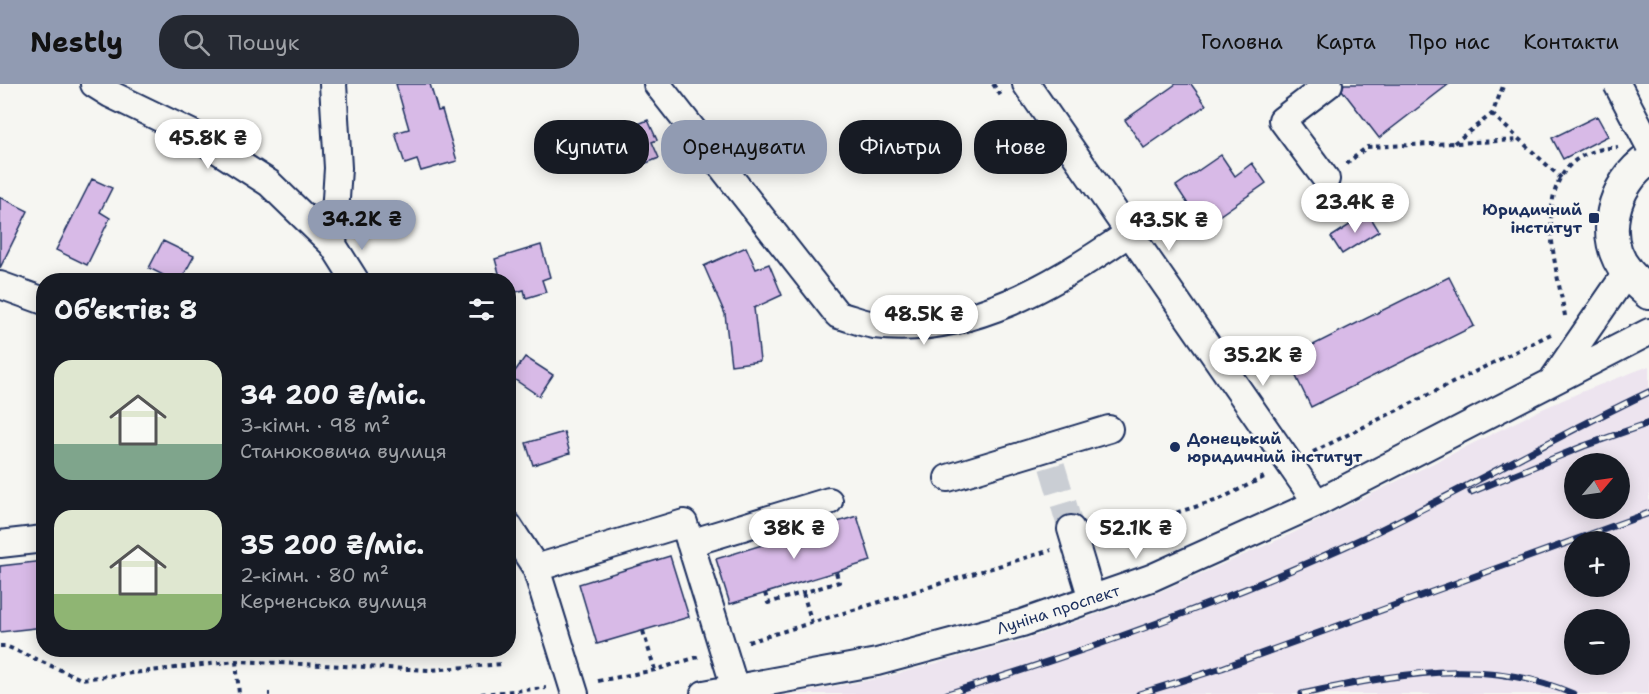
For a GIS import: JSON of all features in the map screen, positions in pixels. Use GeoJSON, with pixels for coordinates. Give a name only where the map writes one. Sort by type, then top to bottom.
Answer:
{"type":"FeatureCollection","features":[{"type":"Feature","properties":{"kind":"main road"},"geometry":{"type":"LineString","coordinates":[[1638,282],[1614,246],[1612,222],[1617,198],[1629,176],[1649,159]]}},
{"type":"Feature","properties":{"kind":"street"},"geometry":{"type":"LineString","coordinates":[[94,84],[191,133],[269,183],[333,245],[351,273]]}},
{"type":"Feature","properties":{"kind":"street"},"geometry":{"type":"LineString","coordinates":[[333,84],[338,168],[333,245]]}},
{"type":"Feature","properties":{"kind":"street"},"geometry":{"type":"LineString","coordinates":[[657,84],[838,315],[874,325],[921,325],[965,319],[1007,305],[1130,233]]}},
{"type":"Feature","properties":{"kind":"street"},"geometry":{"type":"LineString","coordinates":[[1026,84],[1317,502]]}},
{"type":"Feature","properties":{"kind":"street"},"geometry":{"type":"LineString","coordinates":[[1617,84],[1649,145]]}},
{"type":"Feature","properties":{"kind":"street"},"geometry":{"type":"LineString","coordinates":[[1322,86],[1282,120],[1326,179]]}},
{"type":"Feature","properties":{"kind":"street","name":"Луніна проспект"},"geometry":{"type":"LineString","coordinates":[[1551,382],[1638,282]]}},
{"type":"Feature","properties":{"kind":"street"},"geometry":{"type":"LineString","coordinates":[[0,285],[36,297]]}},
{"type":"Feature","properties":{"kind":"street","name":"Луніна проспект"},"geometry":{"type":"LineString","coordinates":[[704,694],[877,662],[1022,623],[1151,578],[1317,502],[1649,332]]}},
{"type":"Feature","properties":{"kind":"street"},"geometry":{"type":"LineString","coordinates":[[948,478],[1049,457],[1109,429]]}},
{"type":"Feature","properties":{"kind":"street"},"geometry":{"type":"LineString","coordinates":[[690,543],[829,501]]}},
{"type":"Feature","properties":{"kind":"street"},"geometry":{"type":"LineString","coordinates":[[536,568],[684,523],[735,688]]}},
{"type":"Feature","properties":{"kind":"street"},"geometry":{"type":"LineString","coordinates":[[1073,536],[1092,598]]}},
{"type":"Feature","properties":{"kind":"street"},"geometry":{"type":"LineString","coordinates":[[0,544],[36,540]]}},
{"type":"Feature","properties":{"kind":"street"},"geometry":{"type":"LineString","coordinates":[[516,540],[536,568],[574,690]]}},
{"type":"Feature","properties":{"kind":"path"},"geometry":{"type":"LineString","coordinates":[[1453,143],[1492,114],[1504,84]]}},
{"type":"Feature","properties":{"kind":"path"},"geometry":{"type":"LineString","coordinates":[[1492,114],[1561,178]]}},
{"type":"Feature","properties":{"kind":"path"},"geometry":{"type":"LineString","coordinates":[[1367,147],[1520,140]]}},
{"type":"Feature","properties":{"kind":"path"},"geometry":{"type":"LineString","coordinates":[[1567,326],[1550,223],[1554,192],[1561,178],[1574,163],[1590,152],[1620,146]]}},
{"type":"Feature","properties":{"kind":"path"},"geometry":{"type":"LineString","coordinates":[[481,694],[574,690],[655,670],[813,623],[1073,536],[1218,500],[1556,331]]}},
{"type":"Feature","properties":{"kind":"path"},"geometry":{"type":"LineString","coordinates":[[765,593],[768,603],[803,593],[839,582],[836,572]]}},
{"type":"Feature","properties":{"kind":"path"},"geometry":{"type":"LineString","coordinates":[[803,593],[813,623]]}},
{"type":"Feature","properties":{"kind":"path"},"geometry":{"type":"LineString","coordinates":[[643,631],[655,670]]}},
{"type":"Feature","properties":{"kind":"path"},"geometry":{"type":"LineString","coordinates":[[0,646],[6,646],[81,679],[236,661],[430,670],[502,664]]}},
{"type":"Feature","properties":{"kind":"path"},"geometry":{"type":"LineString","coordinates":[[236,661],[239,694]]}},
{"type":"Feature","properties":{"kind":"shaded area"},"geometry":{"type":"Polygon","coordinates":[[[1649,366],[1649,694],[794,694],[881,678],[1027,639],[1157,593],[1287,536],[1540,410],[1649,366]]]}},
{"type":"Feature","properties":{"kind":"building"},"geometry":{"type":"Polygon","coordinates":[[[396,84],[430,84],[438,111],[442,110],[457,161],[421,171],[417,160],[405,164],[395,133],[409,129],[396,84]]]}},
{"type":"Feature","properties":{"kind":"building"},"geometry":{"type":"Polygon","coordinates":[[[1176,84],[1191,84],[1206,105],[1144,148],[1125,120],[1176,84]]]}},
{"type":"Feature","properties":{"kind":"building"},"geometry":{"type":"Polygon","coordinates":[[[1344,84],[1449,84],[1379,138],[1342,90],[1344,84]]]}},
{"type":"Feature","properties":{"kind":"building"},"geometry":{"type":"Polygon","coordinates":[[[1597,116],[1608,136],[1563,159],[1552,138],[1597,116]]]}},
{"type":"Feature","properties":{"kind":"building"},"geometry":{"type":"Polygon","coordinates":[[[649,122],[657,140],[652,142],[659,158],[649,162],[649,122]]]}},
{"type":"Feature","properties":{"kind":"building"},"geometry":{"type":"Polygon","coordinates":[[[1221,155],[1235,176],[1252,163],[1266,183],[1203,227],[1176,186],[1221,155]]]}},
{"type":"Feature","properties":{"kind":"building"},"geometry":{"type":"Polygon","coordinates":[[[92,179],[112,188],[100,212],[110,218],[87,265],[56,250],[92,179]]]}},
{"type":"Feature","properties":{"kind":"building"},"geometry":{"type":"Polygon","coordinates":[[[0,197],[28,211],[0,268],[0,197]]]}},
{"type":"Feature","properties":{"kind":"building"},"geometry":{"type":"Polygon","coordinates":[[[1368,213],[1379,231],[1342,254],[1331,237],[1368,213]]]}},
{"type":"Feature","properties":{"kind":"building"},"geometry":{"type":"Polygon","coordinates":[[[163,241],[194,256],[185,273],[159,273],[149,268],[163,241]]]}},
{"type":"Feature","properties":{"kind":"building"},"geometry":{"type":"Polygon","coordinates":[[[541,245],[550,277],[542,280],[546,292],[526,298],[524,290],[516,292],[516,273],[499,273],[495,259],[541,245]]]}},
{"type":"Feature","properties":{"kind":"building"},"geometry":{"type":"Polygon","coordinates":[[[746,247],[756,269],[769,264],[782,295],[754,308],[760,361],[731,365],[725,314],[704,266],[746,247]]]}},
{"type":"Feature","properties":{"kind":"building"},"geometry":{"type":"Polygon","coordinates":[[[1449,277],[1474,326],[1311,407],[1287,358],[1449,277]]]}},
{"type":"Feature","properties":{"kind":"building"},"geometry":{"type":"Polygon","coordinates":[[[525,357],[553,375],[539,396],[516,380],[516,370],[525,357]]]}},
{"type":"Feature","properties":{"kind":"building"},"geometry":{"type":"Polygon","coordinates":[[[564,432],[570,453],[533,465],[526,443],[564,432]]]}},
{"type":"Feature","properties":{"kind":"building"},"geometry":{"type":"Polygon","coordinates":[[[857,516],[871,561],[730,604],[716,559],[857,516]]]}},
{"type":"Feature","properties":{"kind":"building"},"geometry":{"type":"Polygon","coordinates":[[[670,556],[689,617],[597,644],[579,584],[670,556]]]}},
{"type":"Feature","properties":{"kind":"building"},"geometry":{"type":"Polygon","coordinates":[[[36,562],[36,628],[0,632],[0,566],[36,562]]]}},
{"type":"Feature","properties":{"kind":"tunnel"},"geometry":{"type":"LineString","coordinates":[[1052,466],[1071,529]]}},
{"type":"Feature","properties":{"kind":"railway"},"geometry":{"type":"LineString","coordinates":[[947,694],[1149,626],[1297,568],[1384,528],[1649,392]]}},
{"type":"Feature","properties":{"kind":"railway"},"geometry":{"type":"LineString","coordinates":[[1471,492],[1584,446],[1649,423]]}},
{"type":"Feature","properties":{"kind":"railway"},"geometry":{"type":"LineString","coordinates":[[1139,694],[1222,668],[1649,513]]}},
{"type":"Feature","properties":{"kind":"railway"},"geometry":{"type":"LineString","coordinates":[[1302,694],[1370,680],[1438,672],[1506,675],[1540,682],[1573,694]]}},
{"type":"Feature","properties":{"kind":"place","name":"Юридичний інститут"},"geometry":{"type":"Point","coordinates":[1594,218]}},
{"type":"Feature","properties":{"kind":"place","name":"Донецький юридичний інститут"},"geometry":{"type":"Point","coordinates":[1175,447]}}]}
